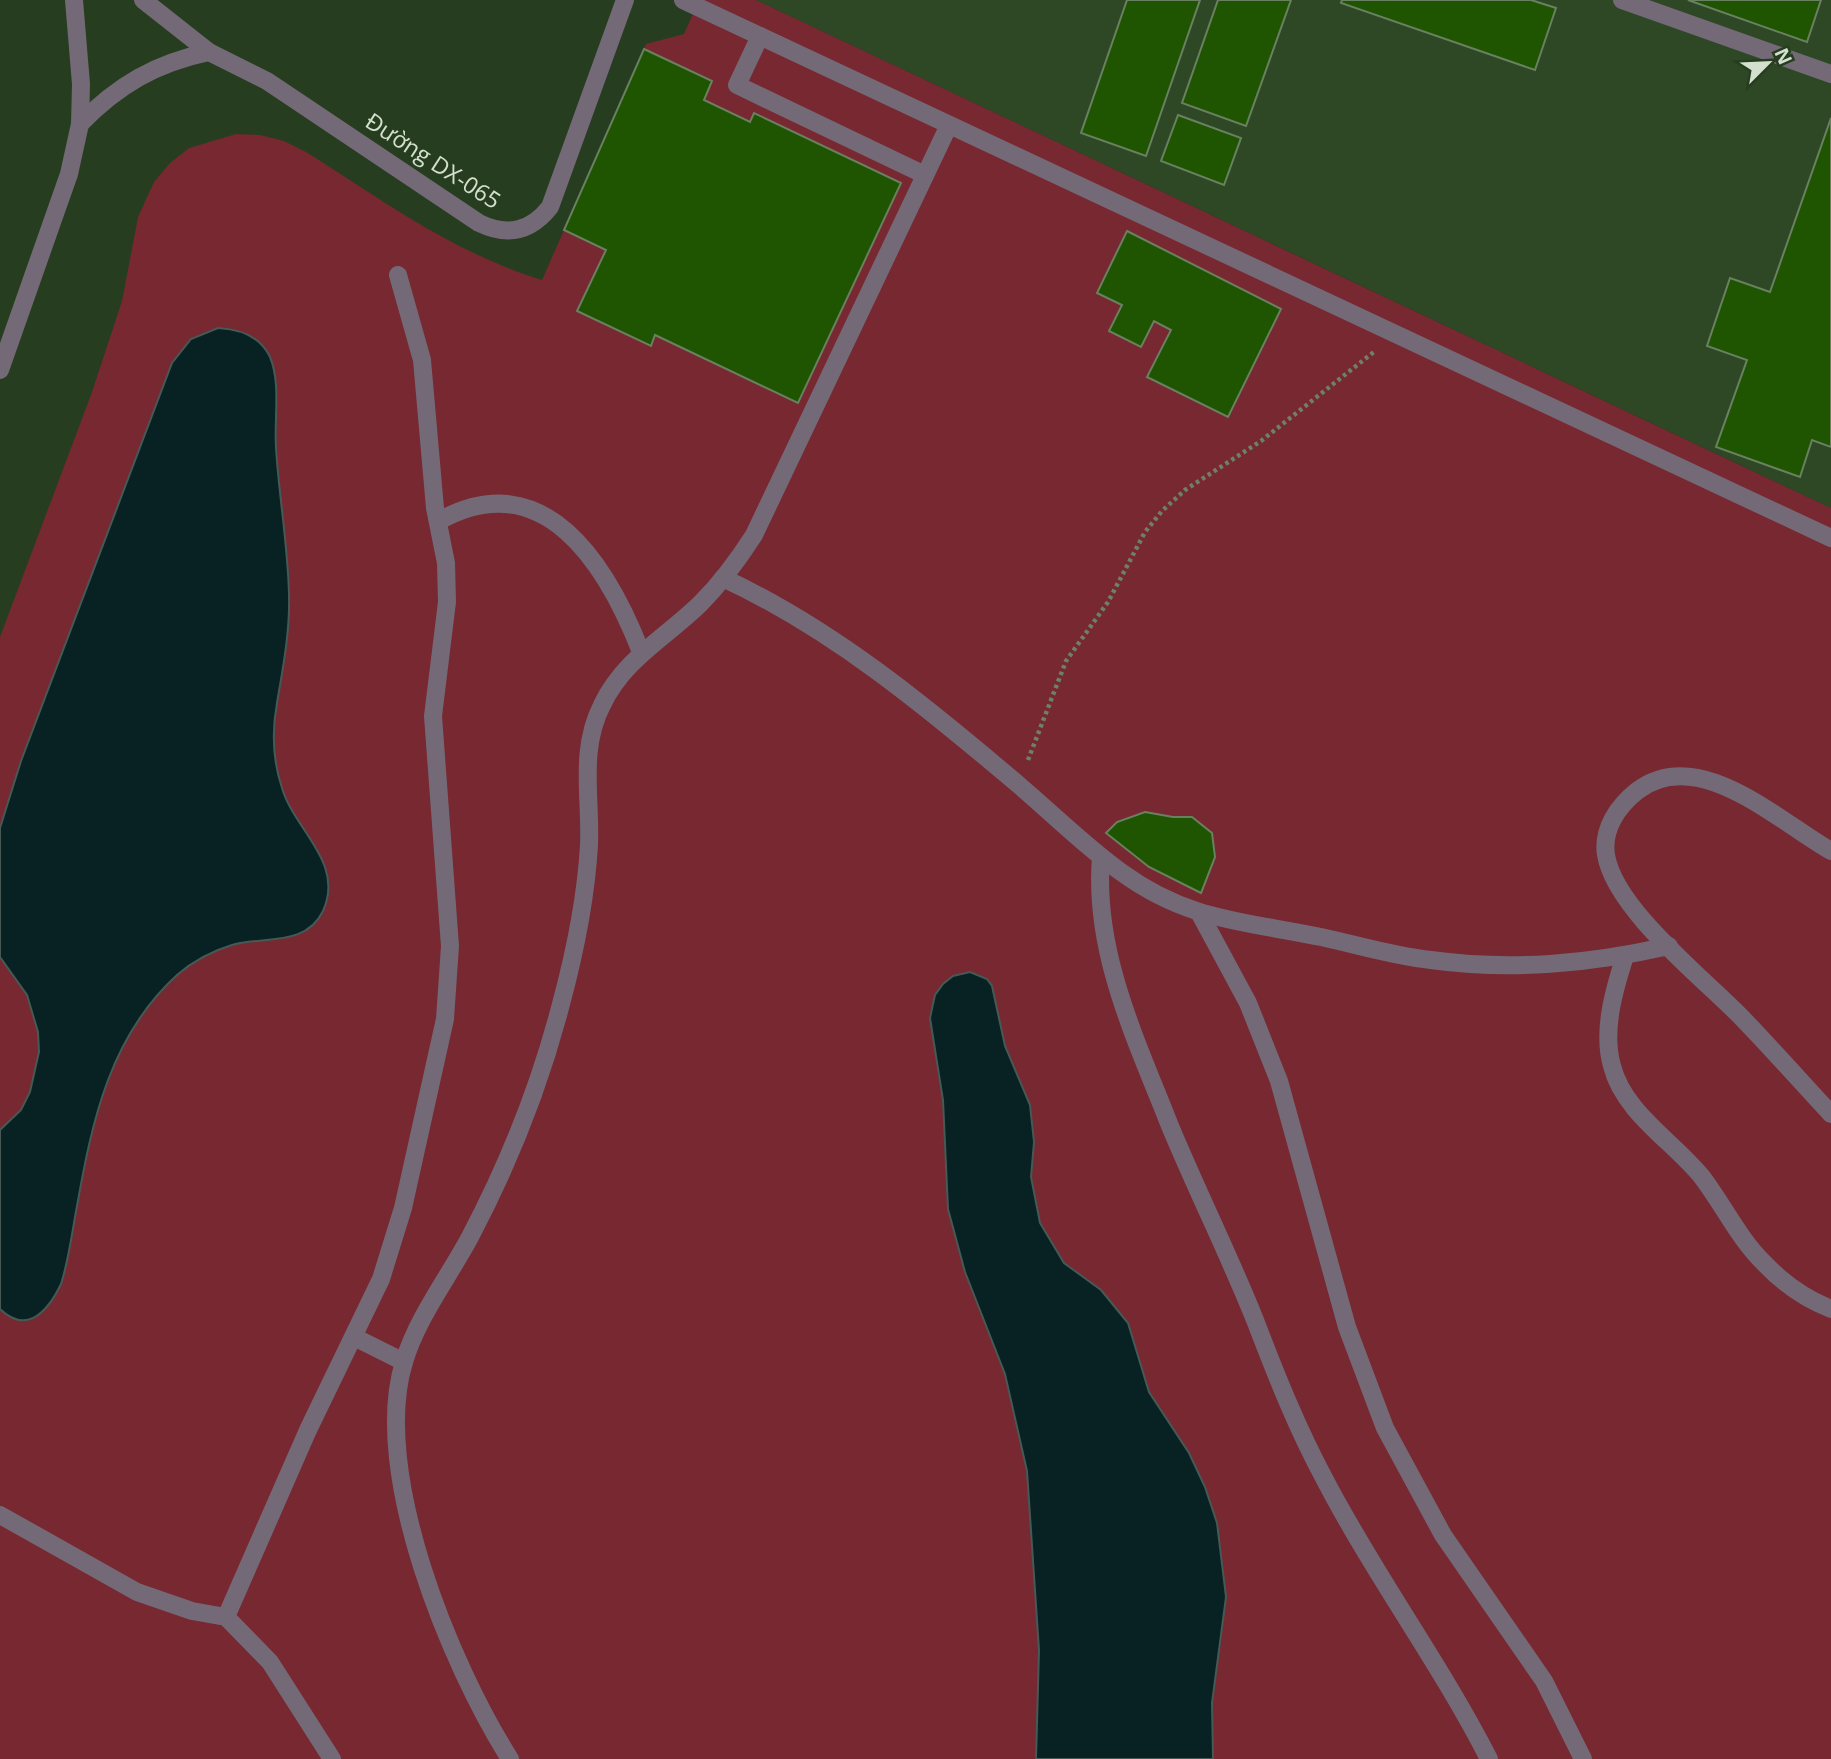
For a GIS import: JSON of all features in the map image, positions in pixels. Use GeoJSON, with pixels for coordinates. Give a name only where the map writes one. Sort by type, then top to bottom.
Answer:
{"type":"FeatureCollection","features":[{"type":"Feature","properties":{"kind":"street"},"geometry":{"type":"LineString","coordinates":[[0,370],[69,174],[80,124],[81,83],[74,0]]}},
{"type":"Feature","properties":{"kind":"street","name":"Đường DX-065"},"geometry":{"type":"LineString","coordinates":[[143,0],[209,52],[267,81],[480,223],[491,229],[517,231],[540,219],[550,207],[625,0]]}},
{"type":"Feature","properties":{"kind":"street"},"geometry":{"type":"LineString","coordinates":[[683,0],[1831,538]]}},
{"type":"Feature","properties":{"kind":"street"},"geometry":{"type":"LineString","coordinates":[[1622,0],[1829,67]]}},
{"type":"Feature","properties":{"kind":"street"},"geometry":{"type":"LineString","coordinates":[[760,36],[737,85],[925,175]]}},
{"type":"Feature","properties":{"kind":"street"},"geometry":{"type":"LineString","coordinates":[[80,124],[128,81],[156,67],[209,52]]}},
{"type":"Feature","properties":{"kind":"street"},"geometry":{"type":"LineString","coordinates":[[510,1759],[464,1679],[431,1596],[418,1553],[406,1502],[397,1428],[398,1383],[414,1335],[470,1236],[503,1170],[547,1054],[575,946],[584,885],[589,844],[587,752],[593,728],[612,688],[641,652],[699,606],[754,535],[949,125]]}},
{"type":"Feature","properties":{"kind":"street"},"geometry":{"type":"LineString","coordinates":[[226,1617],[308,1430],[381,1279],[396,1237],[445,1019],[450,946],[433,716],[447,602],[446,563],[422,360],[398,275]]}},
{"type":"Feature","properties":{"kind":"street"},"geometry":{"type":"LineString","coordinates":[[439,521],[476,504],[496,501],[516,503],[544,514],[591,560],[613,590],[641,652]]}},
{"type":"Feature","properties":{"kind":"street"},"geometry":{"type":"LineString","coordinates":[[723,578],[766,598],[832,639],[881,674],[1022,788],[1101,857],[1146,889],[1200,914],[1375,951],[1467,964],[1531,967],[1625,956],[1669,946]]}},
{"type":"Feature","properties":{"kind":"street"},"geometry":{"type":"LineString","coordinates":[[1831,851],[1794,826],[1711,779],[1678,775],[1640,788],[1618,810],[1610,823],[1606,854],[1626,897],[1669,946],[1742,1018],[1831,1114]]}},
{"type":"Feature","properties":{"kind":"street"},"geometry":{"type":"LineString","coordinates":[[1101,857],[1099,907],[1110,965],[1175,1136],[1255,1321],[1273,1372],[1307,1446],[1357,1539],[1427,1649],[1489,1759]]}},
{"type":"Feature","properties":{"kind":"street"},"geometry":{"type":"LineString","coordinates":[[1200,914],[1248,1003],[1279,1081],[1347,1327],[1385,1428],[1443,1535],[1545,1681],[1583,1759]]}},
{"type":"Feature","properties":{"kind":"street"},"geometry":{"type":"LineString","coordinates":[[1625,956],[1612,1002],[1608,1037],[1612,1067],[1618,1085],[1628,1101],[1702,1178],[1745,1242],[1765,1265],[1801,1294],[1831,1309]]}},
{"type":"Feature","properties":{"kind":"street"},"geometry":{"type":"LineString","coordinates":[[354,1338],[404,1362]]}},
{"type":"Feature","properties":{"kind":"street"},"geometry":{"type":"LineString","coordinates":[[0,1515],[137,1592],[192,1611],[226,1617],[270,1662],[332,1759]]}},
{"type":"Feature","properties":{"kind":"path"},"geometry":{"type":"LineString","coordinates":[[1022,788],[1040,722],[1066,661],[1108,602],[1145,532],[1185,490],[1261,441],[1396,334]]}},
{"type":"Feature","properties":{"kind":"shaded area"},"geometry":{"type":"Polygon","coordinates":[[[699,0],[756,0],[1831,508],[1831,1759],[0,1759],[0,637],[92,392],[122,301],[138,217],[154,182],[170,163],[189,148],[236,134],[260,135],[284,141],[306,152],[448,240],[542,280],[646,44],[684,34],[699,0]]]}},
{"type":"Feature","properties":{"kind":"shaded area"},"geometry":{"type":"Polygon","coordinates":[[[756,0],[1831,0],[1831,508],[1307,260],[756,0]]]}},
{"type":"Feature","properties":{"kind":"water"},"geometry":{"type":"Polygon","coordinates":[[[218,328],[241,332],[255,339],[266,350],[273,367],[276,390],[276,448],[289,595],[284,663],[274,724],[275,756],[288,803],[323,862],[328,877],[328,893],[323,911],[306,930],[283,938],[232,945],[189,966],[154,999],[135,1025],[107,1082],[98,1112],[61,1284],[44,1310],[28,1320],[20,1320],[10,1317],[0,1309],[0,1130],[21,1110],[30,1092],[39,1052],[38,1032],[27,995],[0,957],[0,828],[21,761],[172,363],[191,339],[218,328]]]}},
{"type":"Feature","properties":{"kind":"water"},"geometry":{"type":"Polygon","coordinates":[[[970,972],[987,979],[992,986],[1005,1046],[1030,1105],[1034,1142],[1031,1177],[1040,1223],[1064,1263],[1101,1290],[1128,1323],[1149,1392],[1189,1453],[1205,1487],[1217,1523],[1226,1597],[1212,1703],[1213,1759],[1036,1759],[1039,1650],[1027,1471],[1005,1374],[965,1272],[948,1209],[943,1100],[930,1018],[935,995],[943,984],[953,976],[970,972]]]}},
{"type":"Feature","properties":{"kind":"building"},"geometry":{"type":"Polygon","coordinates":[[[1127,0],[1200,0],[1146,156],[1081,133],[1127,0]]]}},
{"type":"Feature","properties":{"kind":"building"},"geometry":{"type":"Polygon","coordinates":[[[1218,0],[1291,0],[1246,126],[1182,103],[1218,0]]]}},
{"type":"Feature","properties":{"kind":"building"},"geometry":{"type":"Polygon","coordinates":[[[1342,0],[1531,0],[1556,8],[1535,70],[1341,3],[1342,0]]]}},
{"type":"Feature","properties":{"kind":"building"},"geometry":{"type":"Polygon","coordinates":[[[1688,0],[1821,0],[1807,42],[1688,0]]]}},
{"type":"Feature","properties":{"kind":"building"},"geometry":{"type":"Polygon","coordinates":[[[644,49],[712,81],[704,100],[750,122],[754,113],[901,183],[798,403],[655,335],[651,346],[577,311],[606,250],[564,230],[644,49]]]}},
{"type":"Feature","properties":{"kind":"building"},"geometry":{"type":"Polygon","coordinates":[[[1178,115],[1241,138],[1224,185],[1161,161],[1178,115]]]}},
{"type":"Feature","properties":{"kind":"building"},"geometry":{"type":"Polygon","coordinates":[[[1831,118],[1831,447],[1812,440],[1800,477],[1716,447],[1747,360],[1707,346],[1730,278],[1770,292],[1831,118]]]}},
{"type":"Feature","properties":{"kind":"building"},"geometry":{"type":"Polygon","coordinates":[[[1127,231],[1281,309],[1228,417],[1147,377],[1171,330],[1154,321],[1141,347],[1109,331],[1122,305],[1097,293],[1127,231]]]}},
{"type":"Feature","properties":{"kind":"building"},"geometry":{"type":"Polygon","coordinates":[[[1145,812],[1192,817],[1212,833],[1215,857],[1201,893],[1149,867],[1106,833],[1117,822],[1145,812]]]}}]}
